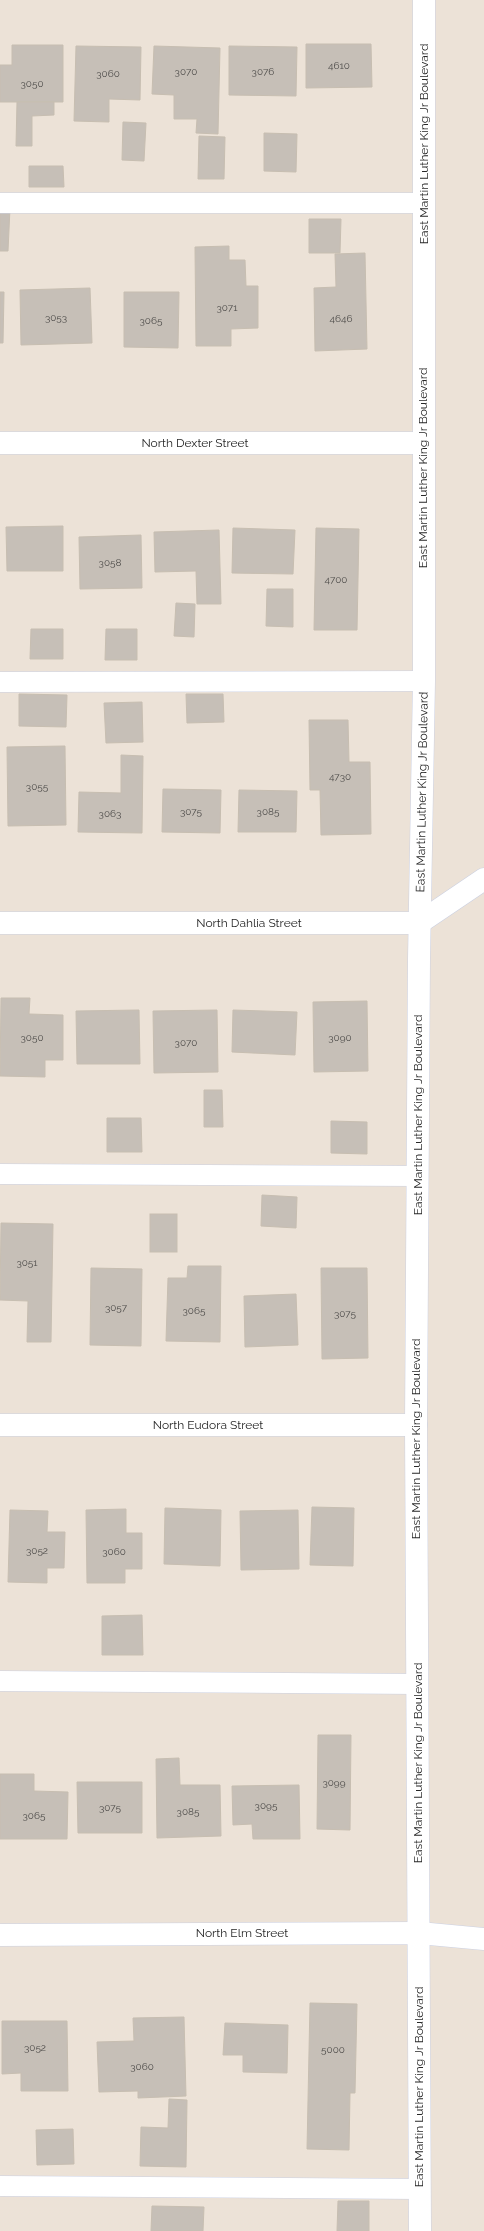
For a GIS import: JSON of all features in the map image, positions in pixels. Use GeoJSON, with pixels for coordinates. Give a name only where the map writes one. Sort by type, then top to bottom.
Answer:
{"type":"FeatureCollection","features":[{"type":"Feature","properties":{"kind":"main road","name":"East Martin Luther King Jr Boulevard"},"geometry":{"type":"LineString","coordinates":[[420,2231],[416,1425],[419,923],[424,681],[424,0]]}},
{"type":"Feature","properties":{"kind":"main road","name":"North Dexter Street"},"geometry":{"type":"LineString","coordinates":[[0,443],[423,443]]}},
{"type":"Feature","properties":{"kind":"main road"},"geometry":{"type":"LineString","coordinates":[[419,923],[484,879]]}},
{"type":"Feature","properties":{"kind":"main road","name":"North Dahlia Street"},"geometry":{"type":"LineString","coordinates":[[0,923],[419,923]]}},
{"type":"Feature","properties":{"kind":"main road","name":"North Eudora Street"},"geometry":{"type":"LineString","coordinates":[[0,1425],[416,1425]]}},
{"type":"Feature","properties":{"kind":"main road","name":"North Elm Street"},"geometry":{"type":"LineString","coordinates":[[0,1935],[419,1933],[484,1940]]}},
{"type":"Feature","properties":{"kind":"lane"},"geometry":{"type":"LineString","coordinates":[[0,203],[424,203]]}},
{"type":"Feature","properties":{"kind":"lane"},"geometry":{"type":"LineString","coordinates":[[0,682],[424,681]]}},
{"type":"Feature","properties":{"kind":"lane"},"geometry":{"type":"LineString","coordinates":[[0,1174],[418,1176]]}},
{"type":"Feature","properties":{"kind":"lane"},"geometry":{"type":"LineString","coordinates":[[0,1682],[417,1684]]}},
{"type":"Feature","properties":{"kind":"lane"},"geometry":{"type":"LineString","coordinates":[[0,2186],[420,2189]]}},
{"type":"Feature","properties":{"kind":"building"},"geometry":{"type":"Polygon","coordinates":[[[306,44],[371,44],[372,87],[306,88],[306,44]]]}},
{"type":"Feature","properties":{"kind":"building"},"geometry":{"type":"Polygon","coordinates":[[[12,45],[63,45],[63,102],[0,102],[0,65],[12,65],[12,45]]]}},
{"type":"Feature","properties":{"kind":"building"},"geometry":{"type":"Polygon","coordinates":[[[76,46],[141,47],[140,100],[109,99],[109,122],[74,121],[76,46]]]}},
{"type":"Feature","properties":{"kind":"building"},"geometry":{"type":"Polygon","coordinates":[[[154,46],[220,48],[218,134],[196,133],[197,119],[174,119],[174,95],[152,94],[154,46]]]}},
{"type":"Feature","properties":{"kind":"building"},"geometry":{"type":"Polygon","coordinates":[[[229,46],[297,47],[296,96],[229,95],[229,46]]]}},
{"type":"Feature","properties":{"kind":"building"},"geometry":{"type":"Polygon","coordinates":[[[17,102],[54,102],[54,115],[32,116],[32,146],[16,146],[17,102]]]}},
{"type":"Feature","properties":{"kind":"building"},"geometry":{"type":"Polygon","coordinates":[[[123,122],[146,123],[144,161],[122,160],[123,122]]]}},
{"type":"Feature","properties":{"kind":"building"},"geometry":{"type":"Polygon","coordinates":[[[264,133],[297,134],[296,172],[264,171],[264,133]]]}},
{"type":"Feature","properties":{"kind":"building"},"geometry":{"type":"Polygon","coordinates":[[[199,136],[225,137],[224,179],[198,179],[199,136]]]}},
{"type":"Feature","properties":{"kind":"building"},"geometry":{"type":"Polygon","coordinates":[[[29,166],[63,166],[64,187],[29,187],[29,166]]]}},
{"type":"Feature","properties":{"kind":"building"},"geometry":{"type":"Polygon","coordinates":[[[0,208],[10,208],[8,251],[0,251],[0,208]]]}},
{"type":"Feature","properties":{"kind":"building"},"geometry":{"type":"Polygon","coordinates":[[[309,219],[341,219],[340,253],[309,253],[309,219]]]}},
{"type":"Feature","properties":{"kind":"building"},"geometry":{"type":"Polygon","coordinates":[[[229,246],[229,260],[245,260],[246,286],[258,286],[258,328],[231,329],[231,346],[196,346],[195,247],[229,246]]]}},
{"type":"Feature","properties":{"kind":"building"},"geometry":{"type":"Polygon","coordinates":[[[365,253],[367,349],[315,351],[314,288],[336,287],[335,254],[365,253]]]}},
{"type":"Feature","properties":{"kind":"building"},"geometry":{"type":"Polygon","coordinates":[[[90,288],[92,343],[21,345],[20,290],[90,288]]]}},
{"type":"Feature","properties":{"kind":"building"},"geometry":{"type":"Polygon","coordinates":[[[0,292],[4,292],[3,343],[0,343],[0,292]]]}},
{"type":"Feature","properties":{"kind":"building"},"geometry":{"type":"Polygon","coordinates":[[[124,292],[179,292],[178,348],[124,347],[124,292]]]}},
{"type":"Feature","properties":{"kind":"building"},"geometry":{"type":"Polygon","coordinates":[[[63,526],[63,571],[7,571],[6,527],[63,526]]]}},
{"type":"Feature","properties":{"kind":"building"},"geometry":{"type":"Polygon","coordinates":[[[233,528],[295,530],[293,574],[232,573],[233,528]]]}},
{"type":"Feature","properties":{"kind":"building"},"geometry":{"type":"Polygon","coordinates":[[[316,528],[359,529],[357,630],[314,630],[316,528]]]}},
{"type":"Feature","properties":{"kind":"building"},"geometry":{"type":"Polygon","coordinates":[[[219,530],[221,604],[197,604],[196,571],[155,572],[154,532],[219,530]]]}},
{"type":"Feature","properties":{"kind":"building"},"geometry":{"type":"Polygon","coordinates":[[[141,535],[142,588],[80,589],[79,537],[141,535]]]}},
{"type":"Feature","properties":{"kind":"building"},"geometry":{"type":"Polygon","coordinates":[[[267,589],[293,589],[293,627],[266,626],[267,589]]]}},
{"type":"Feature","properties":{"kind":"building"},"geometry":{"type":"Polygon","coordinates":[[[176,603],[195,604],[194,637],[174,636],[176,603]]]}},
{"type":"Feature","properties":{"kind":"building"},"geometry":{"type":"Polygon","coordinates":[[[31,629],[63,629],[63,659],[30,659],[31,629]]]}},
{"type":"Feature","properties":{"kind":"building"},"geometry":{"type":"Polygon","coordinates":[[[106,629],[137,629],[137,660],[105,660],[106,629]]]}},
{"type":"Feature","properties":{"kind":"building"},"geometry":{"type":"Polygon","coordinates":[[[19,694],[67,695],[66,727],[19,726],[19,694]]]}},
{"type":"Feature","properties":{"kind":"building"},"geometry":{"type":"Polygon","coordinates":[[[186,694],[223,694],[224,722],[187,723],[186,694]]]}},
{"type":"Feature","properties":{"kind":"building"},"geometry":{"type":"Polygon","coordinates":[[[142,702],[143,742],[106,743],[104,703],[142,702]]]}},
{"type":"Feature","properties":{"kind":"building"},"geometry":{"type":"Polygon","coordinates":[[[309,720],[348,720],[349,762],[370,762],[371,834],[321,835],[320,790],[310,790],[309,720]]]}},
{"type":"Feature","properties":{"kind":"building"},"geometry":{"type":"Polygon","coordinates":[[[65,746],[66,825],[8,826],[7,747],[65,746]]]}},
{"type":"Feature","properties":{"kind":"building"},"geometry":{"type":"Polygon","coordinates":[[[121,755],[143,756],[142,833],[78,832],[79,792],[121,793],[121,755]]]}},
{"type":"Feature","properties":{"kind":"building"},"geometry":{"type":"Polygon","coordinates":[[[163,789],[221,790],[220,833],[162,832],[163,789]]]}},
{"type":"Feature","properties":{"kind":"building"},"geometry":{"type":"Polygon","coordinates":[[[239,790],[297,791],[296,832],[238,832],[239,790]]]}},
{"type":"Feature","properties":{"kind":"building"},"geometry":{"type":"Polygon","coordinates":[[[1,998],[30,998],[29,1014],[63,1015],[63,1060],[45,1060],[45,1077],[0,1076],[1,998]]]}},
{"type":"Feature","properties":{"kind":"building"},"geometry":{"type":"Polygon","coordinates":[[[367,1001],[368,1071],[314,1072],[313,1002],[367,1001]]]}},
{"type":"Feature","properties":{"kind":"building"},"geometry":{"type":"Polygon","coordinates":[[[139,1010],[140,1064],[77,1064],[76,1011],[139,1010]]]}},
{"type":"Feature","properties":{"kind":"building"},"geometry":{"type":"Polygon","coordinates":[[[217,1010],[218,1072],[154,1073],[153,1011],[217,1010]]]}},
{"type":"Feature","properties":{"kind":"building"},"geometry":{"type":"Polygon","coordinates":[[[233,1010],[297,1012],[295,1055],[232,1052],[233,1010]]]}},
{"type":"Feature","properties":{"kind":"building"},"geometry":{"type":"Polygon","coordinates":[[[204,1090],[222,1090],[223,1127],[204,1127],[204,1090]]]}},
{"type":"Feature","properties":{"kind":"building"},"geometry":{"type":"Polygon","coordinates":[[[107,1118],[141,1118],[142,1152],[107,1152],[107,1118]]]}},
{"type":"Feature","properties":{"kind":"building"},"geometry":{"type":"Polygon","coordinates":[[[331,1121],[367,1122],[367,1154],[331,1153],[331,1121]]]}},
{"type":"Feature","properties":{"kind":"building"},"geometry":{"type":"Polygon","coordinates":[[[262,1195],[297,1197],[296,1228],[261,1226],[262,1195]]]}},
{"type":"Feature","properties":{"kind":"building"},"geometry":{"type":"Polygon","coordinates":[[[150,1214],[177,1214],[177,1252],[150,1252],[150,1214]]]}},
{"type":"Feature","properties":{"kind":"building"},"geometry":{"type":"Polygon","coordinates":[[[1,1223],[53,1224],[51,1342],[27,1342],[28,1301],[0,1300],[1,1223]]]}},
{"type":"Feature","properties":{"kind":"building"},"geometry":{"type":"Polygon","coordinates":[[[188,1266],[221,1266],[220,1342],[166,1341],[168,1278],[187,1278],[188,1266]]]}},
{"type":"Feature","properties":{"kind":"building"},"geometry":{"type":"Polygon","coordinates":[[[91,1268],[142,1269],[141,1346],[90,1345],[91,1268]]]}},
{"type":"Feature","properties":{"kind":"building"},"geometry":{"type":"Polygon","coordinates":[[[321,1268],[367,1268],[368,1358],[322,1359],[321,1268]]]}},
{"type":"Feature","properties":{"kind":"building"},"geometry":{"type":"Polygon","coordinates":[[[296,1294],[298,1345],[245,1347],[244,1296],[296,1294]]]}},
{"type":"Feature","properties":{"kind":"building"},"geometry":{"type":"Polygon","coordinates":[[[312,1507],[354,1508],[353,1566],[310,1565],[312,1507]]]}},
{"type":"Feature","properties":{"kind":"building"},"geometry":{"type":"Polygon","coordinates":[[[165,1508],[221,1510],[220,1566],[164,1564],[165,1508]]]}},
{"type":"Feature","properties":{"kind":"building"},"geometry":{"type":"Polygon","coordinates":[[[126,1509],[126,1533],[142,1533],[142,1569],[125,1569],[125,1583],[87,1583],[86,1510],[126,1509]]]}},
{"type":"Feature","properties":{"kind":"building"},"geometry":{"type":"Polygon","coordinates":[[[10,1510],[48,1511],[47,1532],[65,1532],[64,1568],[47,1568],[47,1583],[8,1582],[10,1510]]]}},
{"type":"Feature","properties":{"kind":"building"},"geometry":{"type":"Polygon","coordinates":[[[298,1510],[299,1569],[241,1570],[240,1511],[298,1510]]]}},
{"type":"Feature","properties":{"kind":"building"},"geometry":{"type":"Polygon","coordinates":[[[142,1615],[143,1655],[102,1655],[102,1616],[142,1615]]]}},
{"type":"Feature","properties":{"kind":"building"},"geometry":{"type":"Polygon","coordinates":[[[318,1735],[351,1735],[350,1830],[317,1829],[318,1735]]]}},
{"type":"Feature","properties":{"kind":"building"},"geometry":{"type":"Polygon","coordinates":[[[179,1758],[180,1785],[220,1785],[221,1836],[157,1838],[156,1759],[179,1758]]]}},
{"type":"Feature","properties":{"kind":"building"},"geometry":{"type":"Polygon","coordinates":[[[0,1774],[34,1774],[34,1791],[68,1792],[67,1839],[0,1839],[0,1774]]]}},
{"type":"Feature","properties":{"kind":"building"},"geometry":{"type":"Polygon","coordinates":[[[77,1782],[142,1782],[142,1833],[78,1833],[77,1782]]]}},
{"type":"Feature","properties":{"kind":"building"},"geometry":{"type":"Polygon","coordinates":[[[299,1785],[300,1839],[253,1839],[252,1824],[233,1825],[232,1786],[299,1785]]]}},
{"type":"Feature","properties":{"kind":"building"},"geometry":{"type":"Polygon","coordinates":[[[310,2003],[357,2004],[355,2093],[350,2093],[349,2150],[307,2149],[310,2003]]]}},
{"type":"Feature","properties":{"kind":"building"},"geometry":{"type":"Polygon","coordinates":[[[184,2017],[186,2096],[138,2098],[138,2091],[99,2092],[97,2042],[134,2041],[133,2018],[184,2017]]]}},
{"type":"Feature","properties":{"kind":"building"},"geometry":{"type":"Polygon","coordinates":[[[2,2021],[67,2021],[68,2091],[21,2091],[21,2073],[2,2074],[2,2021]]]}},
{"type":"Feature","properties":{"kind":"building"},"geometry":{"type":"Polygon","coordinates":[[[225,2023],[288,2025],[287,2073],[243,2072],[243,2055],[223,2055],[225,2023]]]}},
{"type":"Feature","properties":{"kind":"building"},"geometry":{"type":"Polygon","coordinates":[[[169,2099],[187,2100],[186,2167],[140,2166],[141,2127],[168,2128],[169,2099]]]}},
{"type":"Feature","properties":{"kind":"building"},"geometry":{"type":"Polygon","coordinates":[[[73,2129],[74,2164],[37,2165],[36,2130],[73,2129]]]}},
{"type":"Feature","properties":{"kind":"building"},"geometry":{"type":"Polygon","coordinates":[[[338,2201],[369,2201],[369,2231],[337,2231],[338,2201]]]}},
{"type":"Feature","properties":{"kind":"building"},"geometry":{"type":"Polygon","coordinates":[[[152,2206],[204,2207],[203,2231],[151,2231],[152,2206]]]}}]}
